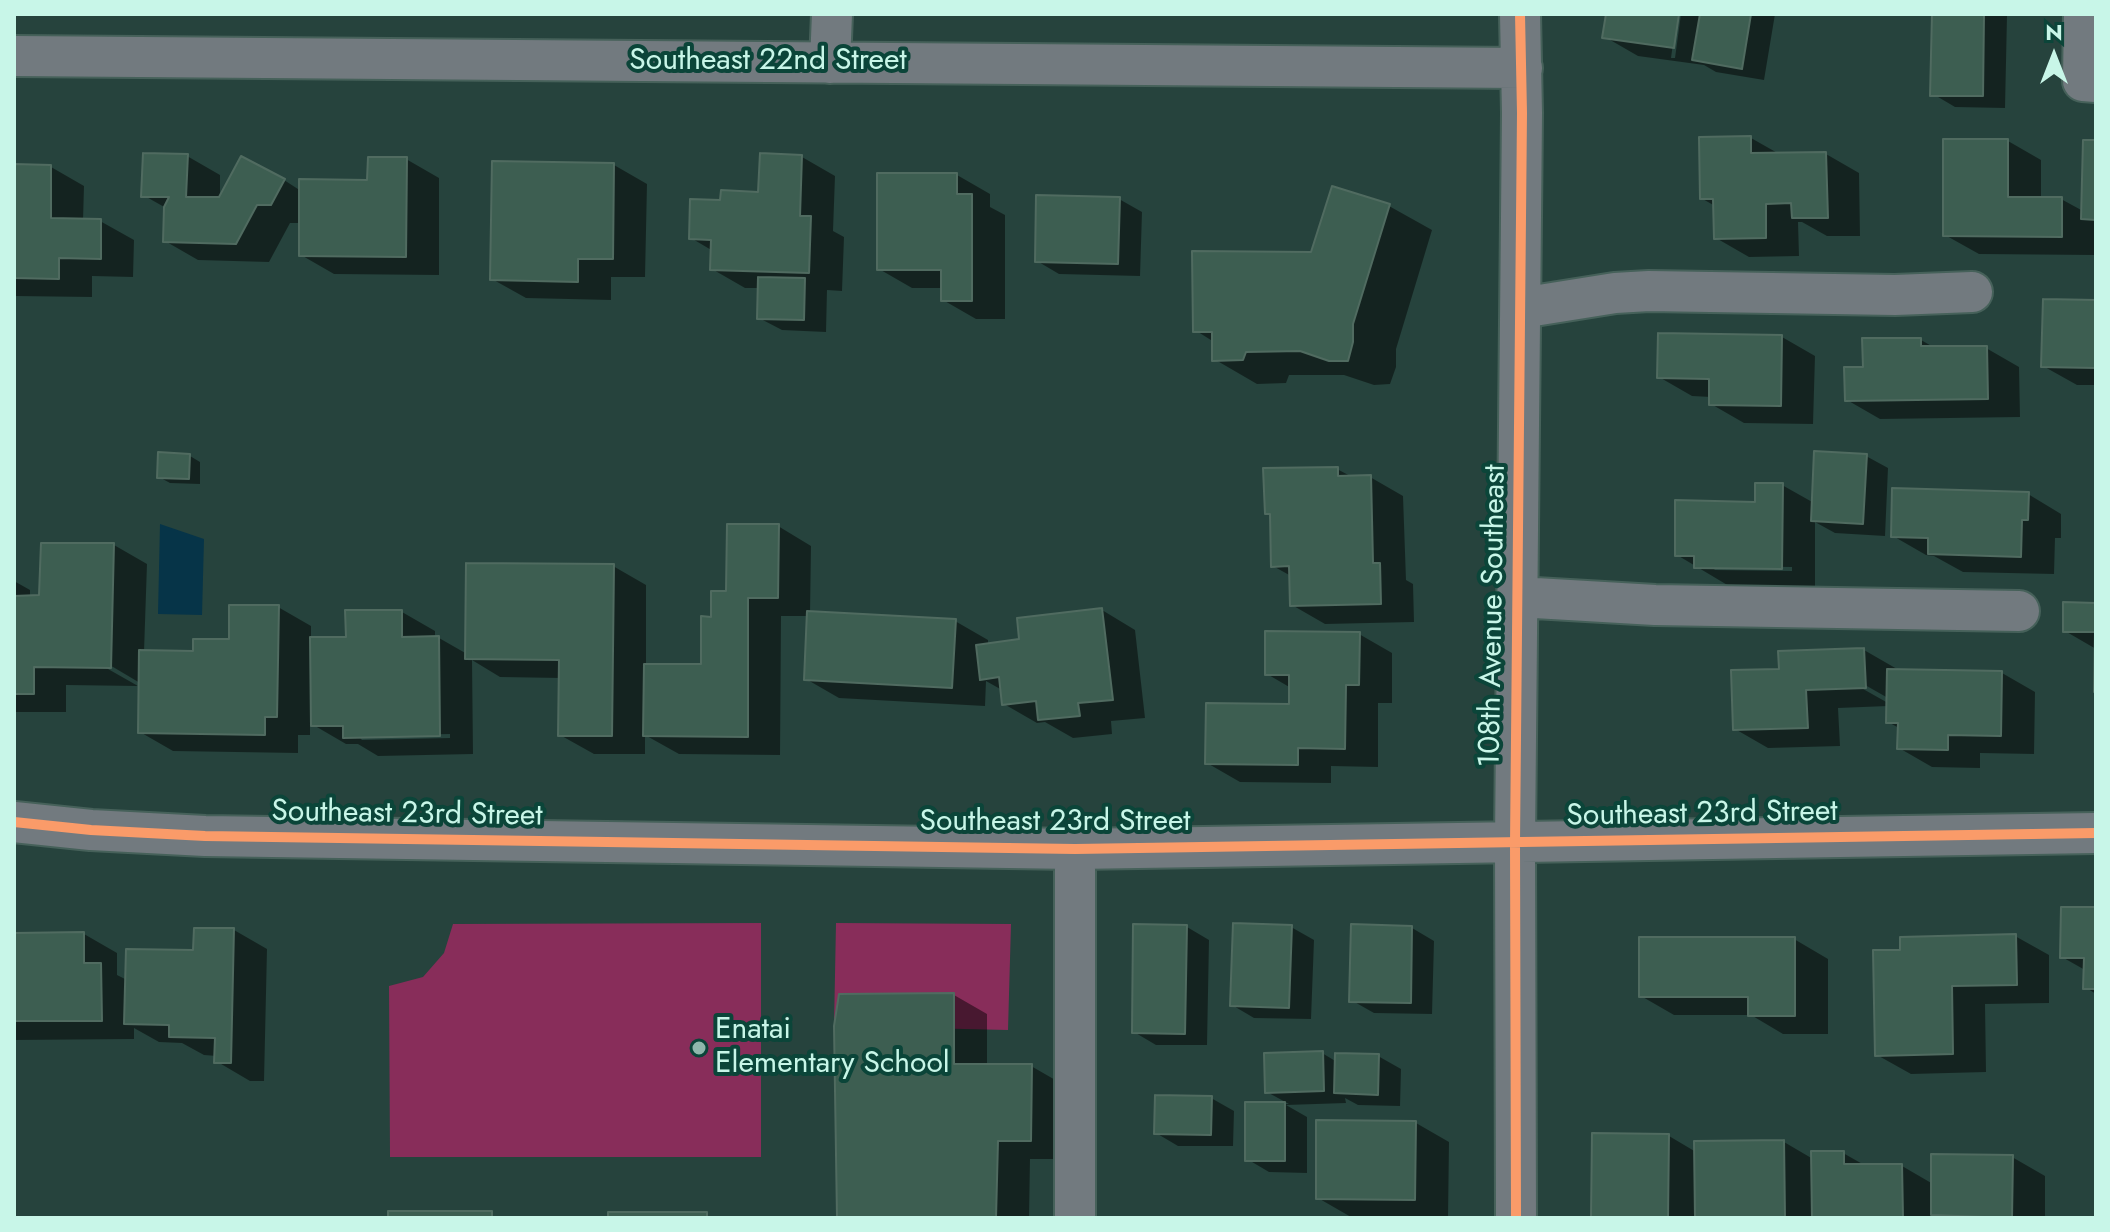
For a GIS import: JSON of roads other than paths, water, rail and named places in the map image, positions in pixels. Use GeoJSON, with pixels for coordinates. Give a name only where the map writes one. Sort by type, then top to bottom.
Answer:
{"type":"FeatureCollection","features":[{"type":"Feature","properties":{"kind":"street"},"geometry":{"type":"LineString","coordinates":[[830,63],[832,14]]}},
{"type":"Feature","properties":{"kind":"street","name":"108th Avenue Southeast"},"geometry":{"type":"LineString","coordinates":[[1516,1218],[1520,14]]}},
{"type":"Feature","properties":{"kind":"street"},"geometry":{"type":"LineString","coordinates":[[2084,14],[2090,82]]}},
{"type":"Feature","properties":{"kind":"street","name":"Southeast 22nd Street"},"geometry":{"type":"LineString","coordinates":[[14,56],[1522,68]]}},
{"type":"Feature","properties":{"kind":"street"},"geometry":{"type":"LineString","coordinates":[[1521,308],[1615,293],[1649,291],[1881,295],[1972,292]]}},
{"type":"Feature","properties":{"kind":"street"},"geometry":{"type":"LineString","coordinates":[[1518,597],[1655,605],[2019,611]]}},
{"type":"Feature","properties":{"kind":"street","name":"Southeast 23rd Street"},"geometry":{"type":"LineString","coordinates":[[14,822],[205,836],[1075,849],[2096,833]]}},
{"type":"Feature","properties":{"kind":"street"},"geometry":{"type":"LineString","coordinates":[[1075,849],[1075,1218]]}},
{"type":"Feature","properties":{"kind":"water"},"geometry":{"type":"Polygon","coordinates":[[[160,524],[204,539],[202,615],[158,614],[160,524]]]}},
{"type":"Feature","properties":{"kind":"place","name":"Enatai Elementary School"},"geometry":{"type":"Point","coordinates":[699,1048]}}]}
